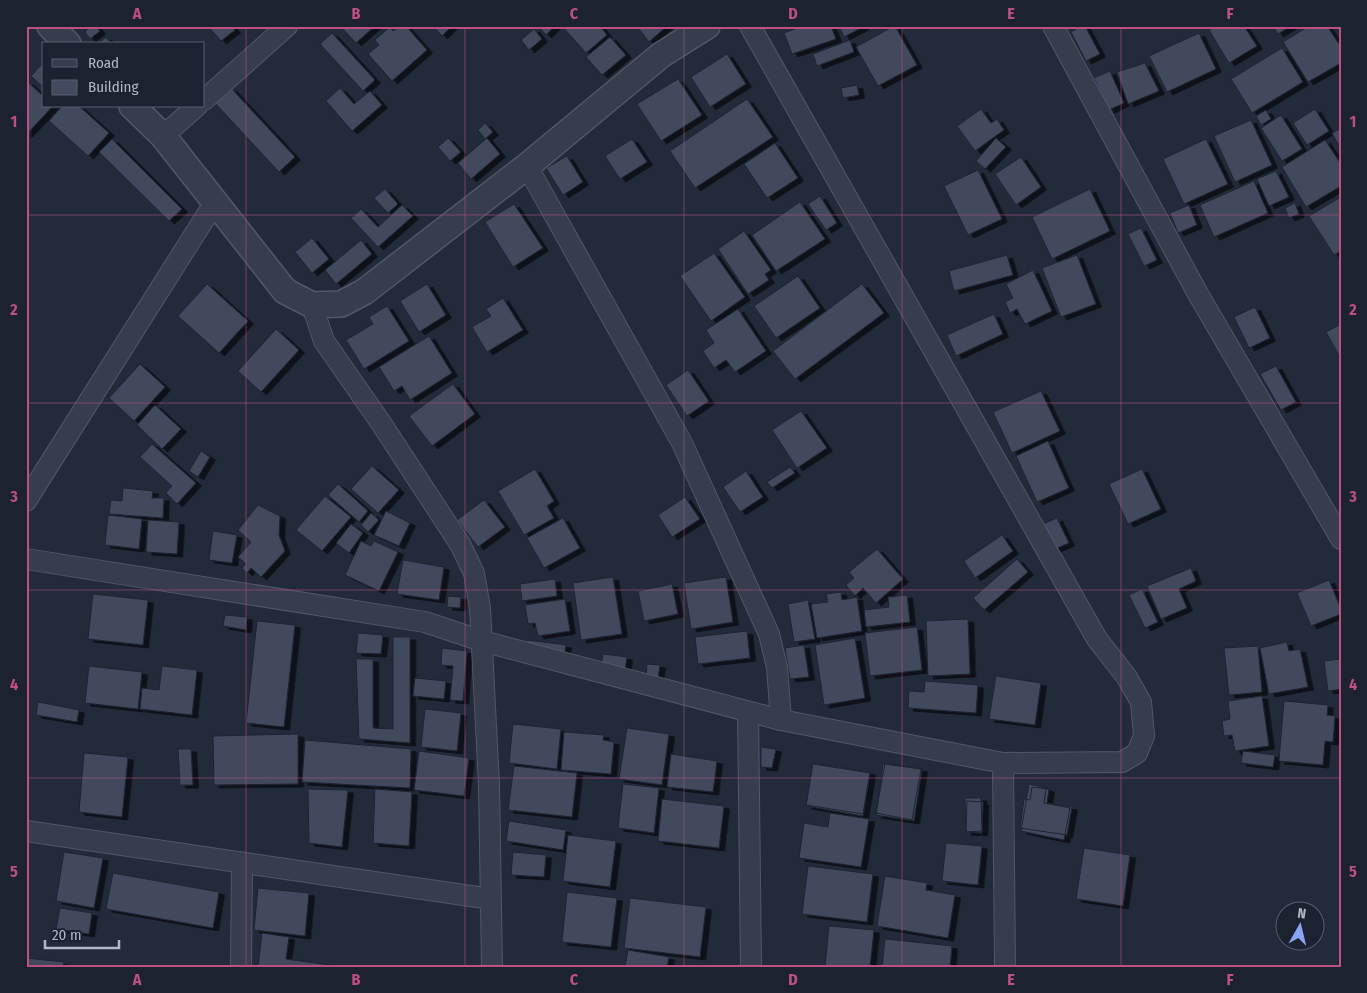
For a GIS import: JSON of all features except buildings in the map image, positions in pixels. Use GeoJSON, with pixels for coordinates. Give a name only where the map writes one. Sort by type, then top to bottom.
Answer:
{"type":"FeatureCollection","features":[{"type":"Feature","properties":{"kind":"street"},"geometry":{"type":"LineString","coordinates":[[50,26],[66,42]]}},
{"type":"Feature","properties":{"kind":"street"},"geometry":{"type":"LineString","coordinates":[[205,99],[287,26]]}},
{"type":"Feature","properties":{"kind":"street"},"geometry":{"type":"LineString","coordinates":[[134,108],[163,136],[285,291],[312,305],[341,304],[364,292],[527,166],[662,55],[707,26]]}},
{"type":"Feature","properties":{"kind":"street"},"geometry":{"type":"LineString","coordinates":[[26,558],[425,622],[482,641],[748,712],[1003,763],[1122,762],[1137,753],[1144,736],[1141,702],[1126,676],[1092,630],[750,26]]}},
{"type":"Feature","properties":{"kind":"street"},"geometry":{"type":"LineString","coordinates":[[1053,26],[1198,294],[1341,539]]}},
{"type":"Feature","properties":{"kind":"street"},"geometry":{"type":"LineString","coordinates":[[163,136],[195,108]]}},
{"type":"Feature","properties":{"kind":"street"},"geometry":{"type":"LineString","coordinates":[[527,166],[678,434],[690,460],[769,634],[777,667],[781,720]]}},
{"type":"Feature","properties":{"kind":"street"},"geometry":{"type":"LineString","coordinates":[[26,501],[215,202]]}},
{"type":"Feature","properties":{"kind":"street"},"geometry":{"type":"LineString","coordinates":[[312,305],[324,341],[460,544],[474,573],[480,608],[489,786],[492,967]]}},
{"type":"Feature","properties":{"kind":"street"},"geometry":{"type":"LineString","coordinates":[[748,712],[751,967]]}},
{"type":"Feature","properties":{"kind":"street"},"geometry":{"type":"LineString","coordinates":[[1003,763],[1005,967]]}},
{"type":"Feature","properties":{"kind":"street"},"geometry":{"type":"LineString","coordinates":[[26,830],[491,899]]}},
{"type":"Feature","properties":{"kind":"street"},"geometry":{"type":"LineString","coordinates":[[241,967],[242,863]]}}]}
